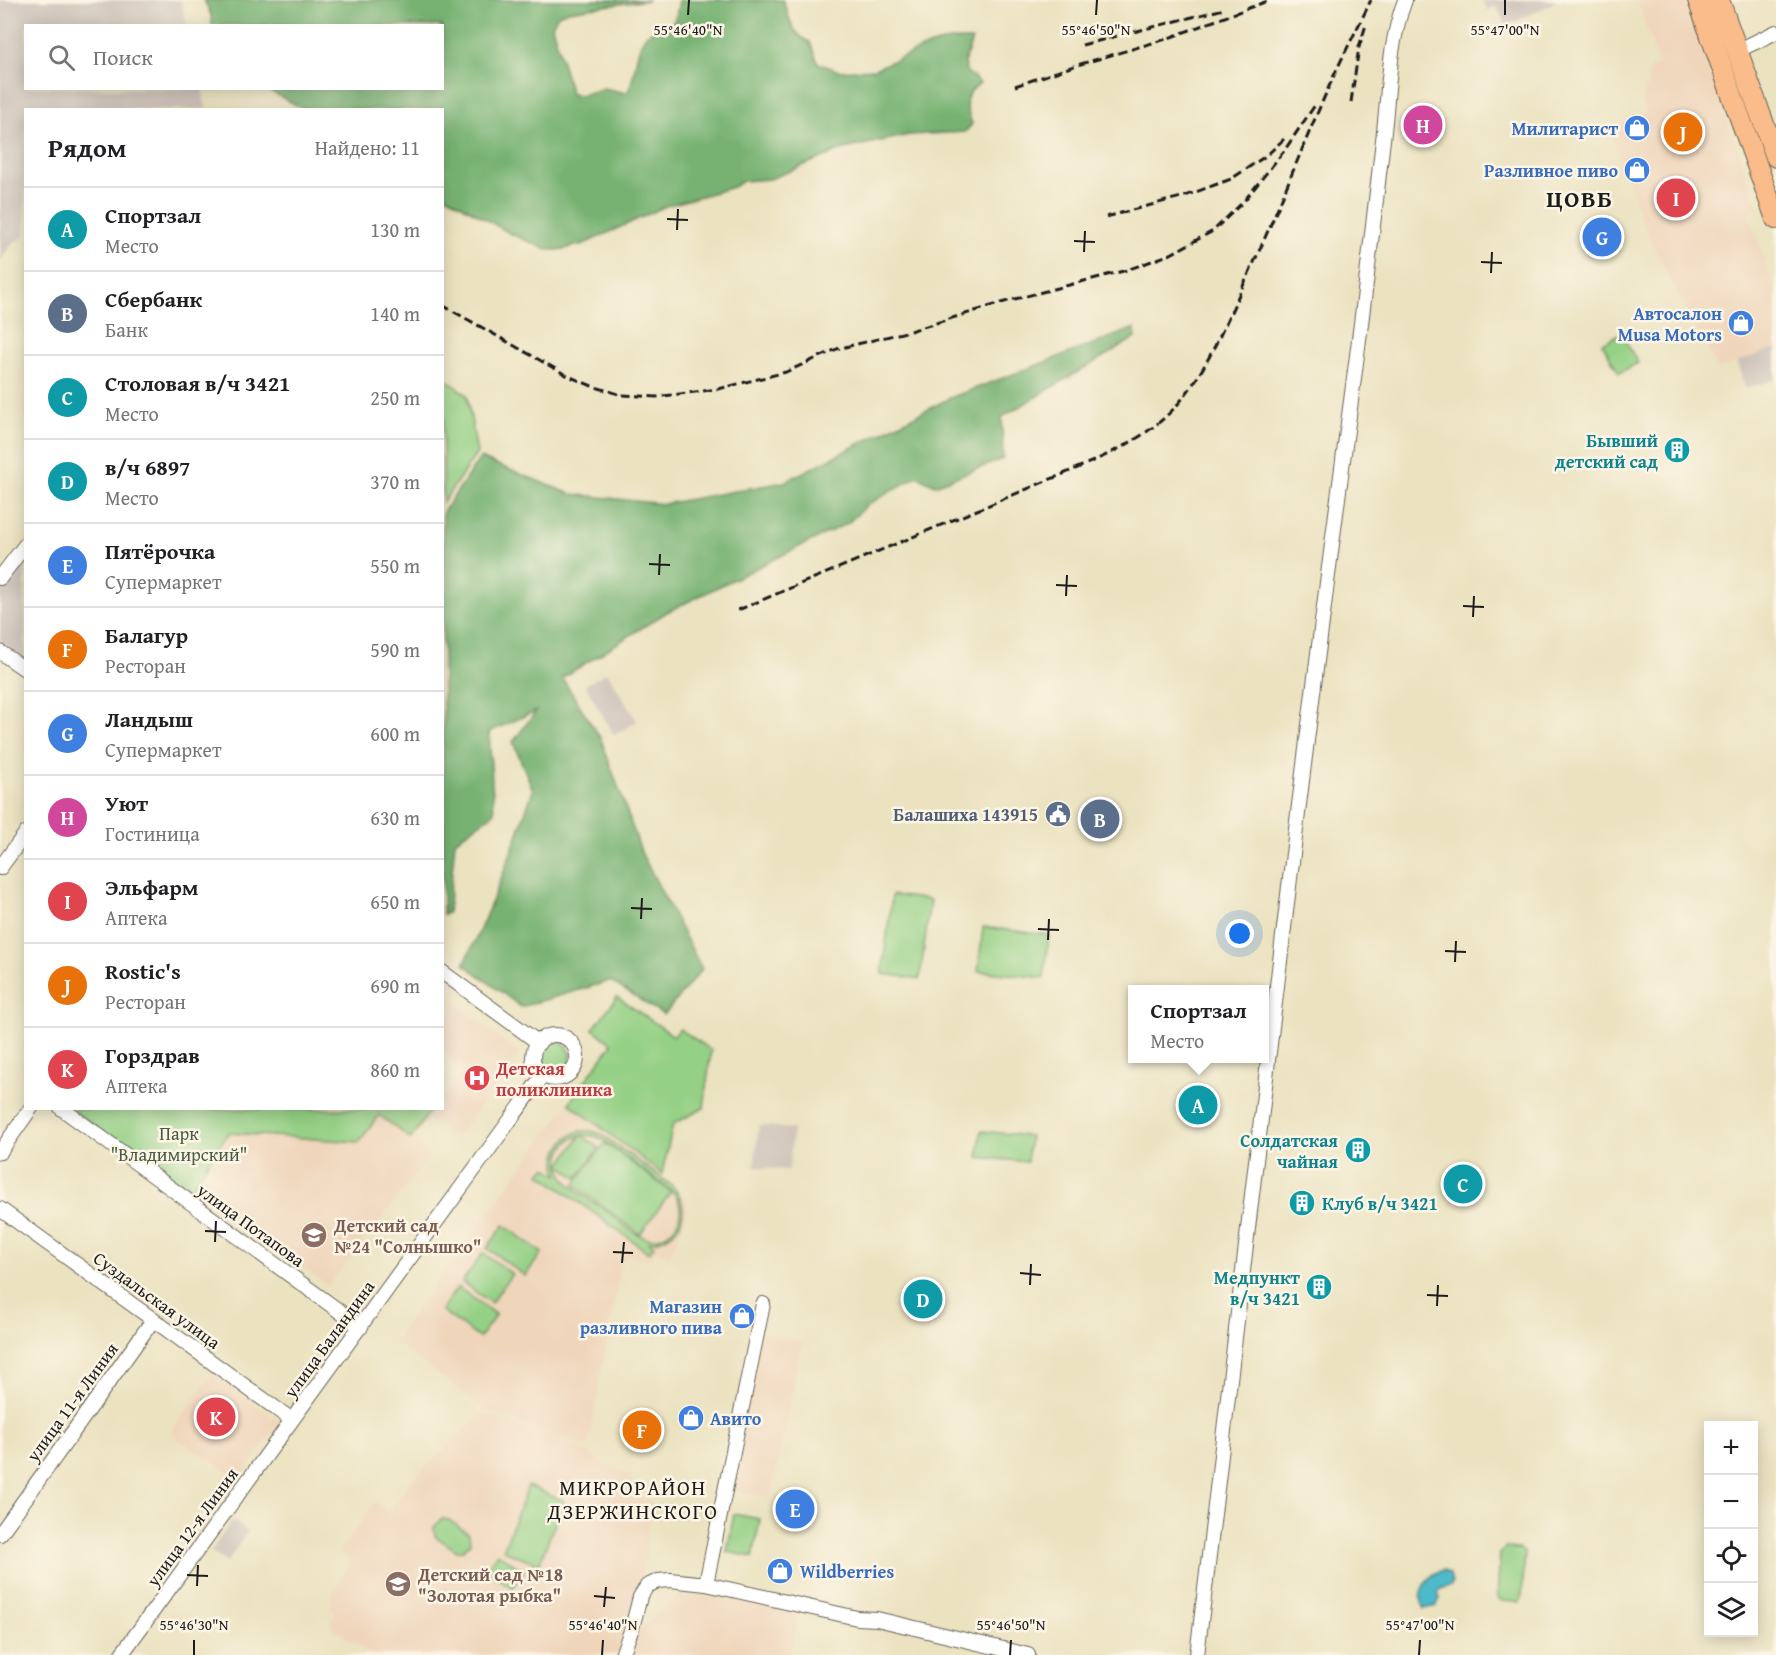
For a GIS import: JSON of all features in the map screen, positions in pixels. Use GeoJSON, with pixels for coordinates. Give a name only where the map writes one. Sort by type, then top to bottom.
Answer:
{"type":"FeatureCollection","features":[{"type":"Feature","properties":{"kind":"highway"},"geometry":{"type":"LineString","coordinates":[[1698,0],[1776,219]]}},
{"type":"Feature","properties":{"kind":"highway"},"geometry":{"type":"LineString","coordinates":[[1719,0],[1776,157]]}},
{"type":"Feature","properties":{"kind":"street"},"geometry":{"type":"LineString","coordinates":[[1269,1058],[1385,128],[1396,21],[1405,0]]}},
{"type":"Feature","properties":{"kind":"street"},"geometry":{"type":"LineString","coordinates":[[1737,51],[1776,32]]}},
{"type":"Feature","properties":{"kind":"street"},"geometry":{"type":"LineString","coordinates":[[0,578],[24,547]]}},
{"type":"Feature","properties":{"kind":"street"},"geometry":{"type":"LineString","coordinates":[[0,652],[24,669]]}},
{"type":"Feature","properties":{"kind":"street"},"geometry":{"type":"LineString","coordinates":[[0,868],[24,836]]}},
{"type":"Feature","properties":{"kind":"street"},"geometry":{"type":"LineString","coordinates":[[444,973],[539,1043]]}},
{"type":"Feature","properties":{"kind":"street"},"geometry":{"type":"LineString","coordinates":[[550,1036],[564,1037],[570,1041],[577,1054],[577,1061],[570,1073],[557,1079],[543,1075],[538,1070],[534,1057],[539,1043],[550,1036]]}},
{"type":"Feature","properties":{"kind":"street"},"geometry":{"type":"LineString","coordinates":[[1197,1655],[1268,1063]]}},
{"type":"Feature","properties":{"kind":"street","name":"улица Баландина"},"geometry":{"type":"LineString","coordinates":[[292,1420],[543,1075]]}},
{"type":"Feature","properties":{"kind":"street"},"geometry":{"type":"LineString","coordinates":[[0,1152],[30,1110]]}},
{"type":"Feature","properties":{"kind":"street","name":"улица Потапова"},"geometry":{"type":"LineString","coordinates":[[64,1110],[361,1328]]}},
{"type":"Feature","properties":{"kind":"street","name":"Суздальская улица"},"geometry":{"type":"LineString","coordinates":[[0,1209],[292,1420]]}},
{"type":"Feature","properties":{"kind":"street"},"geometry":{"type":"LineString","coordinates":[[706,1584],[763,1304]]}},
{"type":"Feature","properties":{"kind":"street","name":"улица 11-я Линия"},"geometry":{"type":"LineString","coordinates":[[0,1534],[153,1320]]}},
{"type":"Feature","properties":{"kind":"street","name":"улица 12-я Линия"},"geometry":{"type":"LineString","coordinates":[[121,1655],[292,1420]]}},
{"type":"Feature","properties":{"kind":"street"},"geometry":{"type":"LineString","coordinates":[[622,1655],[640,1597],[647,1586],[658,1581],[670,1580],[706,1584],[856,1617],[878,1619],[1028,1655]]}},
{"type":"Feature","properties":{"kind":"shaded area"},"geometry":{"type":"Polygon","coordinates":[[[0,0],[181,0],[187,24],[24,24],[24,90],[202,90],[206,108],[24,108],[24,237],[13,243],[0,261],[0,0]]]}},
{"type":"Feature","properties":{"kind":"shaded area"},"geometry":{"type":"Polygon","coordinates":[[[1482,0],[1559,0],[1507,26],[1496,6],[1487,10],[1482,0]]]}},
{"type":"Feature","properties":{"kind":"shaded area"},"geometry":{"type":"Polygon","coordinates":[[[1637,0],[1685,0],[1759,209],[1748,213],[1776,292],[1776,348],[1718,369],[1649,239],[1608,127],[1646,113],[1642,104],[1650,69],[1659,65],[1637,0]]]}},
{"type":"Feature","properties":{"kind":"shaded area"},"geometry":{"type":"Polygon","coordinates":[[[1776,348],[1776,379],[1745,389],[1737,362],[1776,348]]]}},
{"type":"Feature","properties":{"kind":"shaded area"},"geometry":{"type":"Polygon","coordinates":[[[24,554],[24,659],[0,641],[0,588],[24,554]]]}},
{"type":"Feature","properties":{"kind":"shaded area"},"geometry":{"type":"Polygon","coordinates":[[[607,672],[637,721],[614,735],[585,685],[607,672]]]}},
{"type":"Feature","properties":{"kind":"shaded area"},"geometry":{"type":"Polygon","coordinates":[[[444,996],[521,1053],[456,1139],[427,1119],[434,1110],[444,1110],[444,1097],[464,1069],[444,1054],[444,996]]]}},
{"type":"Feature","properties":{"kind":"shaded area"},"geometry":{"type":"Polygon","coordinates":[[[569,1103],[662,1174],[687,1200],[687,1211],[680,1233],[669,1256],[655,1251],[652,1259],[628,1256],[621,1262],[588,1447],[557,1438],[485,1410],[393,1341],[569,1103]]]}},
{"type":"Feature","properties":{"kind":"shaded area","name":"Детский сад №24 \"Солнышко\""},"geometry":{"type":"Polygon","coordinates":[[[379,1115],[431,1155],[328,1286],[193,1185],[228,1133],[359,1142],[379,1115]]]}},
{"type":"Feature","properties":{"kind":"shaded area"},"geometry":{"type":"Polygon","coordinates":[[[759,1125],[793,1129],[789,1170],[754,1167],[759,1125]]]}},
{"type":"Feature","properties":{"kind":"shaded area"},"geometry":{"type":"Polygon","coordinates":[[[760,1332],[802,1341],[771,1498],[728,1489],[760,1332]]]}},
{"type":"Feature","properties":{"kind":"shaded area"},"geometry":{"type":"Polygon","coordinates":[[[212,1375],[280,1422],[239,1480],[170,1433],[212,1375]]]}},
{"type":"Feature","properties":{"kind":"shaded area"},"geometry":{"type":"Polygon","coordinates":[[[483,1413],[587,1451],[596,1459],[632,1476],[630,1498],[651,1500],[645,1562],[621,1648],[616,1655],[373,1655],[329,1626],[336,1614],[329,1609],[332,1601],[329,1600],[350,1562],[339,1553],[375,1502],[389,1511],[410,1481],[483,1413]]]}},
{"type":"Feature","properties":{"kind":"shaded area"},"geometry":{"type":"Polygon","coordinates":[[[232,1520],[248,1531],[227,1563],[211,1552],[232,1520]]]}},
{"type":"Feature","properties":{"kind":"shaded area"},"geometry":{"type":"Polygon","coordinates":[[[686,1590],[799,1614],[789,1655],[628,1655],[635,1633],[686,1590]]]}},
{"type":"Feature","properties":{"kind":"green space"},"geometry":{"type":"Polygon","coordinates":[[[204,0],[649,0],[568,11],[558,15],[552,26],[571,94],[582,95],[604,88],[627,93],[644,38],[647,34],[672,23],[676,17],[679,0],[783,0],[792,25],[799,35],[810,42],[818,63],[839,71],[874,69],[928,46],[949,40],[972,40],[965,60],[966,71],[980,83],[967,97],[966,106],[972,124],[965,132],[909,135],[844,149],[770,179],[743,181],[733,187],[666,206],[584,244],[560,250],[549,250],[511,234],[444,195],[444,108],[302,108],[268,90],[444,90],[444,24],[212,24],[211,15],[204,0]]]}},
{"type":"Feature","properties":{"kind":"green space"},"geometry":{"type":"Polygon","coordinates":[[[1135,328],[1135,338],[1002,417],[1003,459],[935,485],[917,476],[867,505],[848,523],[667,612],[562,678],[601,739],[642,854],[702,969],[664,1015],[610,981],[521,1007],[464,964],[501,878],[533,790],[513,742],[536,711],[489,732],[494,813],[455,841],[448,913],[444,915],[444,511],[480,458],[571,494],[664,504],[784,482],[950,398],[1135,328]]]}},
{"type":"Feature","properties":{"kind":"green space"},"geometry":{"type":"Polygon","coordinates":[[[1621,333],[1638,363],[1619,373],[1602,343],[1621,333]]]}},
{"type":"Feature","properties":{"kind":"green space"},"geometry":{"type":"Polygon","coordinates":[[[444,378],[467,395],[477,453],[444,501],[444,378]]]}},
{"type":"Feature","properties":{"kind":"green space"},"geometry":{"type":"Polygon","coordinates":[[[892,895],[930,900],[920,979],[882,974],[892,895]]]}},
{"type":"Feature","properties":{"kind":"green space"},"geometry":{"type":"Polygon","coordinates":[[[983,927],[1049,935],[1044,978],[978,971],[983,927]]]}},
{"type":"Feature","properties":{"kind":"green space"},"geometry":{"type":"Polygon","coordinates":[[[617,997],[674,1036],[680,1029],[711,1050],[704,1108],[673,1124],[662,1174],[569,1103],[612,1044],[593,1029],[617,997]]]}},
{"type":"Feature","properties":{"kind":"green space"},"geometry":{"type":"Polygon","coordinates":[[[555,1041],[566,1046],[571,1057],[566,1068],[555,1073],[544,1068],[539,1057],[544,1046],[555,1041]]]}},
{"type":"Feature","properties":{"kind":"green space","name":"Парк \"Владимирский\""},"geometry":{"type":"Polygon","coordinates":[[[72,1110],[430,1110],[411,1139],[379,1115],[359,1142],[228,1133],[188,1193],[72,1110]]]}},
{"type":"Feature","properties":{"kind":"green space"},"geometry":{"type":"Polygon","coordinates":[[[580,1131],[591,1131],[601,1134],[671,1185],[678,1194],[682,1203],[681,1222],[669,1236],[649,1242],[654,1246],[649,1253],[540,1174],[546,1167],[558,1175],[556,1161],[559,1148],[573,1134],[580,1131]],[[581,1135],[566,1144],[561,1153],[559,1163],[567,1181],[643,1237],[664,1236],[674,1229],[680,1210],[675,1194],[602,1139],[582,1135],[599,1148],[577,1178],[560,1165],[581,1135]]]}},
{"type":"Feature","properties":{"kind":"green space"},"geometry":{"type":"Polygon","coordinates":[[[981,1131],[1030,1136],[1027,1162],[978,1157],[981,1131]]]}},
{"type":"Feature","properties":{"kind":"green space"},"geometry":{"type":"Polygon","coordinates":[[[605,1143],[671,1192],[640,1234],[574,1185],[605,1143]]]}},
{"type":"Feature","properties":{"kind":"green space"},"geometry":{"type":"Polygon","coordinates":[[[504,1225],[542,1253],[525,1276],[487,1248],[504,1225]]]}},
{"type":"Feature","properties":{"kind":"green space"},"geometry":{"type":"Polygon","coordinates":[[[483,1253],[512,1274],[491,1303],[462,1282],[483,1253]]]}},
{"type":"Feature","properties":{"kind":"green space"},"geometry":{"type":"Polygon","coordinates":[[[458,1287],[496,1315],[479,1338],[441,1310],[458,1287]]]}},
{"type":"Feature","properties":{"kind":"green space"},"geometry":{"type":"Polygon","coordinates":[[[528,1486],[564,1501],[539,1564],[503,1550],[528,1486]]]}},
{"type":"Feature","properties":{"kind":"green space"},"geometry":{"type":"Polygon","coordinates":[[[734,1514],[760,1519],[753,1557],[727,1552],[734,1514]]]}},
{"type":"Feature","properties":{"kind":"green space"},"geometry":{"type":"Polygon","coordinates":[[[442,1519],[449,1520],[469,1534],[470,1543],[463,1550],[457,1551],[435,1536],[434,1527],[442,1519]]]}},
{"type":"Feature","properties":{"kind":"green space"},"geometry":{"type":"Polygon","coordinates":[[[1506,1548],[1520,1549],[1525,1553],[1522,1597],[1518,1602],[1502,1601],[1497,1598],[1500,1553],[1506,1548]]]}},
{"type":"Feature","properties":{"kind":"green space"},"geometry":{"type":"Polygon","coordinates":[[[497,1553],[524,1571],[513,1588],[486,1570],[497,1553]]]}},
{"type":"Feature","properties":{"kind":"water"},"geometry":{"type":"Polygon","coordinates":[[[1443,1570],[1450,1574],[1451,1586],[1440,1589],[1438,1592],[1440,1599],[1436,1606],[1424,1609],[1420,1597],[1421,1591],[1427,1580],[1443,1570]]]}},
{"type":"Feature","properties":{"kind":"railway"},"geometry":{"type":"LineString","coordinates":[[1015,86],[1166,39],[1270,0]]}},
{"type":"Feature","properties":{"kind":"railway"},"geometry":{"type":"LineString","coordinates":[[738,610],[1089,463],[1130,443],[1167,415],[1198,377],[1214,347],[1267,232],[1337,69],[1371,0]]}},
{"type":"Feature","properties":{"kind":"railway"},"geometry":{"type":"LineString","coordinates":[[1082,45],[1224,9]]}},
{"type":"Feature","properties":{"kind":"railway"},"geometry":{"type":"LineString","coordinates":[[1351,102],[1359,47],[1366,25]]}},
{"type":"Feature","properties":{"kind":"railway"},"geometry":{"type":"LineString","coordinates":[[444,306],[568,376],[592,386],[622,395],[656,397],[718,389],[786,372],[837,349],[910,331],[1011,300],[1127,270],[1171,254],[1213,231],[1244,201],[1284,151],[1315,105]]}},
{"type":"Feature","properties":{"kind":"railway"},"geometry":{"type":"LineString","coordinates":[[1106,217],[1185,196],[1231,179],[1267,155],[1284,139]]}},
{"type":"Feature","properties":{"kind":"place","name":"Уют"},"geometry":{"type":"Point","coordinates":[1423,125]}},
{"type":"Feature","properties":{"kind":"place","name":"Милитарист"},"geometry":{"type":"Point","coordinates":[1637,128]}},
{"type":"Feature","properties":{"kind":"place","name":"Rostic's"},"geometry":{"type":"Point","coordinates":[1683,132]}},
{"type":"Feature","properties":{"kind":"place","name":"Разливное пиво"},"geometry":{"type":"Point","coordinates":[1637,170]}},
{"type":"Feature","properties":{"kind":"place","name":"Эльфарм"},"geometry":{"type":"Point","coordinates":[1676,198]}},
{"type":"Feature","properties":{"kind":"place","name":"Ландыш"},"geometry":{"type":"Point","coordinates":[1602,237]}},
{"type":"Feature","properties":{"kind":"place","name":"Автосалон Musa Motors"},"geometry":{"type":"Point","coordinates":[1741,323]}},
{"type":"Feature","properties":{"kind":"place","name":"Бывший детский сад"},"geometry":{"type":"Point","coordinates":[1677,450]}},
{"type":"Feature","properties":{"kind":"place","name":"Балашиха 143915"},"geometry":{"type":"Point","coordinates":[1058,814]}},
{"type":"Feature","properties":{"kind":"place","name":"Сбербанк"},"geometry":{"type":"Point","coordinates":[1100,819]}},
{"type":"Feature","properties":{"kind":"place","name":"Детская поликлиника"},"geometry":{"type":"Point","coordinates":[477,1078]}},
{"type":"Feature","properties":{"kind":"place","name":"Спортзал"},"geometry":{"type":"Point","coordinates":[1198,1105]}},
{"type":"Feature","properties":{"kind":"place","name":"Солдатская чайная"},"geometry":{"type":"Point","coordinates":[1358,1150]}},
{"type":"Feature","properties":{"kind":"place","name":"Столовая в/ч 3421"},"geometry":{"type":"Point","coordinates":[1463,1184]}},
{"type":"Feature","properties":{"kind":"place","name":"Клуб в/ч 3421"},"geometry":{"type":"Point","coordinates":[1302,1203]}},
{"type":"Feature","properties":{"kind":"place","name":"Детский сад №24 \"Солнышко\""},"geometry":{"type":"Point","coordinates":[314,1235]}},
{"type":"Feature","properties":{"kind":"place","name":"Медпункт в/ч 3421"},"geometry":{"type":"Point","coordinates":[1319,1287]}},
{"type":"Feature","properties":{"kind":"place","name":"в/ч 6897"},"geometry":{"type":"Point","coordinates":[923,1299]}},
{"type":"Feature","properties":{"kind":"place","name":"Магазин разливного пива"},"geometry":{"type":"Point","coordinates":[742,1316]}},
{"type":"Feature","properties":{"kind":"place","name":"Горздрав"},"geometry":{"type":"Point","coordinates":[216,1417]}},
{"type":"Feature","properties":{"kind":"place","name":"Авито"},"geometry":{"type":"Point","coordinates":[691,1418]}},
{"type":"Feature","properties":{"kind":"place","name":"Балагур"},"geometry":{"type":"Point","coordinates":[642,1430]}},
{"type":"Feature","properties":{"kind":"place","name":"Пятёрочка"},"geometry":{"type":"Point","coordinates":[795,1509]}},
{"type":"Feature","properties":{"kind":"place","name":"Wildberries"},"geometry":{"type":"Point","coordinates":[780,1571]}},
{"type":"Feature","properties":{"kind":"place","name":"Детский сад №18 \"Золотая рыбка\""},"geometry":{"type":"Point","coordinates":[398,1584]}},
{"type":"Feature","properties":{"kind":"district","name":"ЦОВБ"},"geometry":{"type":"Point","coordinates":[1580,198]}},
{"type":"Feature","properties":{"kind":"district","name":"МИКРОРАЙОН ДЗЕРЖИНСКОГО"},"geometry":{"type":"Point","coordinates":[633,1499]}}]}
